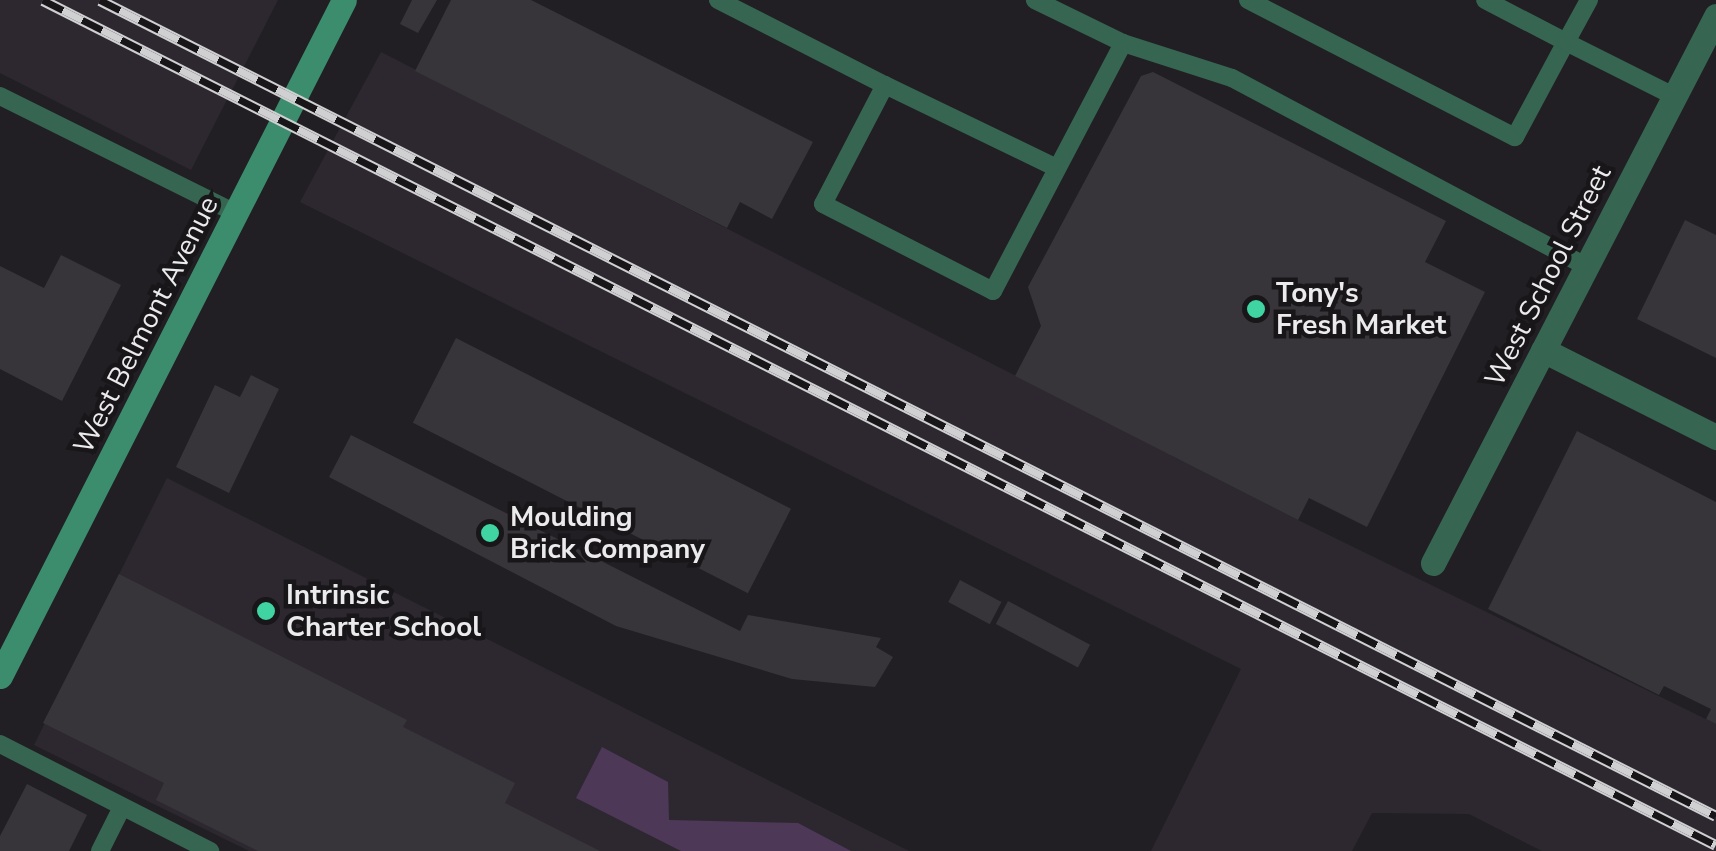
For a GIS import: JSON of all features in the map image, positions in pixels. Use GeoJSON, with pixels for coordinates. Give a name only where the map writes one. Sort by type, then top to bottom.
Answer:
{"type":"FeatureCollection","features":[{"type":"Feature","properties":{"kind":"main road","name":"West Belmont Avenue"},"geometry":{"type":"LineString","coordinates":[[2,665],[344,0]]}},
{"type":"Feature","properties":{"kind":"street","name":"West School Street"},"geometry":{"type":"LineString","coordinates":[[1433,563],[1716,16]]}},
{"type":"Feature","properties":{"kind":"street"},"geometry":{"type":"LineString","coordinates":[[1543,350],[1716,437]]}},
{"type":"Feature","properties":{"kind":"lane"},"geometry":{"type":"LineString","coordinates":[[718,0],[1057,168]]}},
{"type":"Feature","properties":{"kind":"lane"},"geometry":{"type":"LineString","coordinates":[[1035,0],[1123,42],[1232,78],[1586,266]]}},
{"type":"Feature","properties":{"kind":"lane"},"geometry":{"type":"LineString","coordinates":[[1248,0],[1515,137],[1588,0]]}},
{"type":"Feature","properties":{"kind":"lane"},"geometry":{"type":"LineString","coordinates":[[1484,0],[1674,96]]}},
{"type":"Feature","properties":{"kind":"lane"},"geometry":{"type":"LineString","coordinates":[[885,85],[823,204],[993,291],[1123,42]]}},
{"type":"Feature","properties":{"kind":"lane"},"geometry":{"type":"LineString","coordinates":[[0,96],[236,213]]}},
{"type":"Feature","properties":{"kind":"lane"},"geometry":{"type":"LineString","coordinates":[[0,744],[210,851]]}},
{"type":"Feature","properties":{"kind":"lane"},"geometry":{"type":"LineString","coordinates":[[100,851],[122,807]]}},
{"type":"Feature","properties":{"kind":"shaded area"},"geometry":{"type":"Polygon","coordinates":[[[0,0],[278,0],[191,170],[0,73],[0,0]]]}},
{"type":"Feature","properties":{"kind":"shaded area"},"geometry":{"type":"Polygon","coordinates":[[[381,52],[1298,520],[1716,724],[1716,851],[1542,851],[1469,814],[1372,813],[1352,851],[1151,851],[1241,669],[300,202],[381,52]]]}},
{"type":"Feature","properties":{"kind":"shaded area","name":"Intrinsic Charter School"},"geometry":{"type":"Polygon","coordinates":[[[167,478],[909,851],[249,851],[34,745],[167,478]]]}},
{"type":"Feature","properties":{"kind":"shaded area"},"geometry":{"type":"Polygon","coordinates":[[[602,747],[668,782],[669,820],[798,823],[851,851],[681,851],[576,798],[602,747]]]}},
{"type":"Feature","properties":{"kind":"building"},"geometry":{"type":"Polygon","coordinates":[[[412,0],[437,0],[418,33],[400,24],[412,0]]]}},
{"type":"Feature","properties":{"kind":"building"},"geometry":{"type":"Polygon","coordinates":[[[451,0],[531,0],[813,142],[772,219],[740,202],[727,228],[415,71],[451,0]]]}},
{"type":"Feature","properties":{"kind":"building","name":"Tony's Fresh Market"},"geometry":{"type":"Polygon","coordinates":[[[1153,72],[1446,221],[1425,262],[1485,292],[1367,527],[1309,498],[1298,520],[1015,376],[1041,326],[1028,287],[1141,76],[1153,72]]]}},
{"type":"Feature","properties":{"kind":"building"},"geometry":{"type":"Polygon","coordinates":[[[1685,220],[1716,235],[1716,358],[1637,319],[1685,220]]]}},
{"type":"Feature","properties":{"kind":"building"},"geometry":{"type":"Polygon","coordinates":[[[61,255],[121,285],[62,401],[0,369],[0,266],[44,288],[61,255]]]}},
{"type":"Feature","properties":{"kind":"building"},"geometry":{"type":"Polygon","coordinates":[[[456,338],[791,509],[748,593],[413,423],[456,338]]]}},
{"type":"Feature","properties":{"kind":"building"},"geometry":{"type":"Polygon","coordinates":[[[251,375],[279,389],[229,493],[176,467],[215,385],[240,397],[251,375]]]}},
{"type":"Feature","properties":{"kind":"building"},"geometry":{"type":"Polygon","coordinates":[[[1577,431],[1716,502],[1716,724],[1706,719],[1711,709],[1664,686],[1659,695],[1488,609],[1577,431]]]}},
{"type":"Feature","properties":{"kind":"building","name":"Moulding Brick Company"},"geometry":{"type":"Polygon","coordinates":[[[351,435],[740,631],[748,615],[881,638],[876,647],[893,657],[875,687],[792,679],[616,626],[329,477],[351,435]]]}},
{"type":"Feature","properties":{"kind":"building"},"geometry":{"type":"Polygon","coordinates":[[[119,574],[407,720],[403,727],[515,783],[505,803],[600,851],[258,851],[156,800],[164,783],[43,723],[119,574]]]}},
{"type":"Feature","properties":{"kind":"building"},"geometry":{"type":"Polygon","coordinates":[[[960,580],[1001,602],[990,624],[948,602],[960,580]]]}},
{"type":"Feature","properties":{"kind":"building"},"geometry":{"type":"Polygon","coordinates":[[[1008,601],[1090,645],[1078,668],[996,624],[1008,601]]]}},
{"type":"Feature","properties":{"kind":"building"},"geometry":{"type":"Polygon","coordinates":[[[27,784],[87,815],[69,851],[0,851],[0,836],[27,784]]]}},
{"type":"Feature","properties":{"kind":"railway"},"geometry":{"type":"LineString","coordinates":[[43,0],[1716,845]]}},
{"type":"Feature","properties":{"kind":"railway"},"geometry":{"type":"LineString","coordinates":[[100,0],[1716,816]]}},
{"type":"Feature","properties":{"kind":"place","name":"Tony's Fresh Market"},"geometry":{"type":"Point","coordinates":[1256,309]}},
{"type":"Feature","properties":{"kind":"place","name":"Moulding Brick Company"},"geometry":{"type":"Point","coordinates":[490,533]}},
{"type":"Feature","properties":{"kind":"place","name":"Intrinsic Charter School"},"geometry":{"type":"Point","coordinates":[266,611]}}]}
